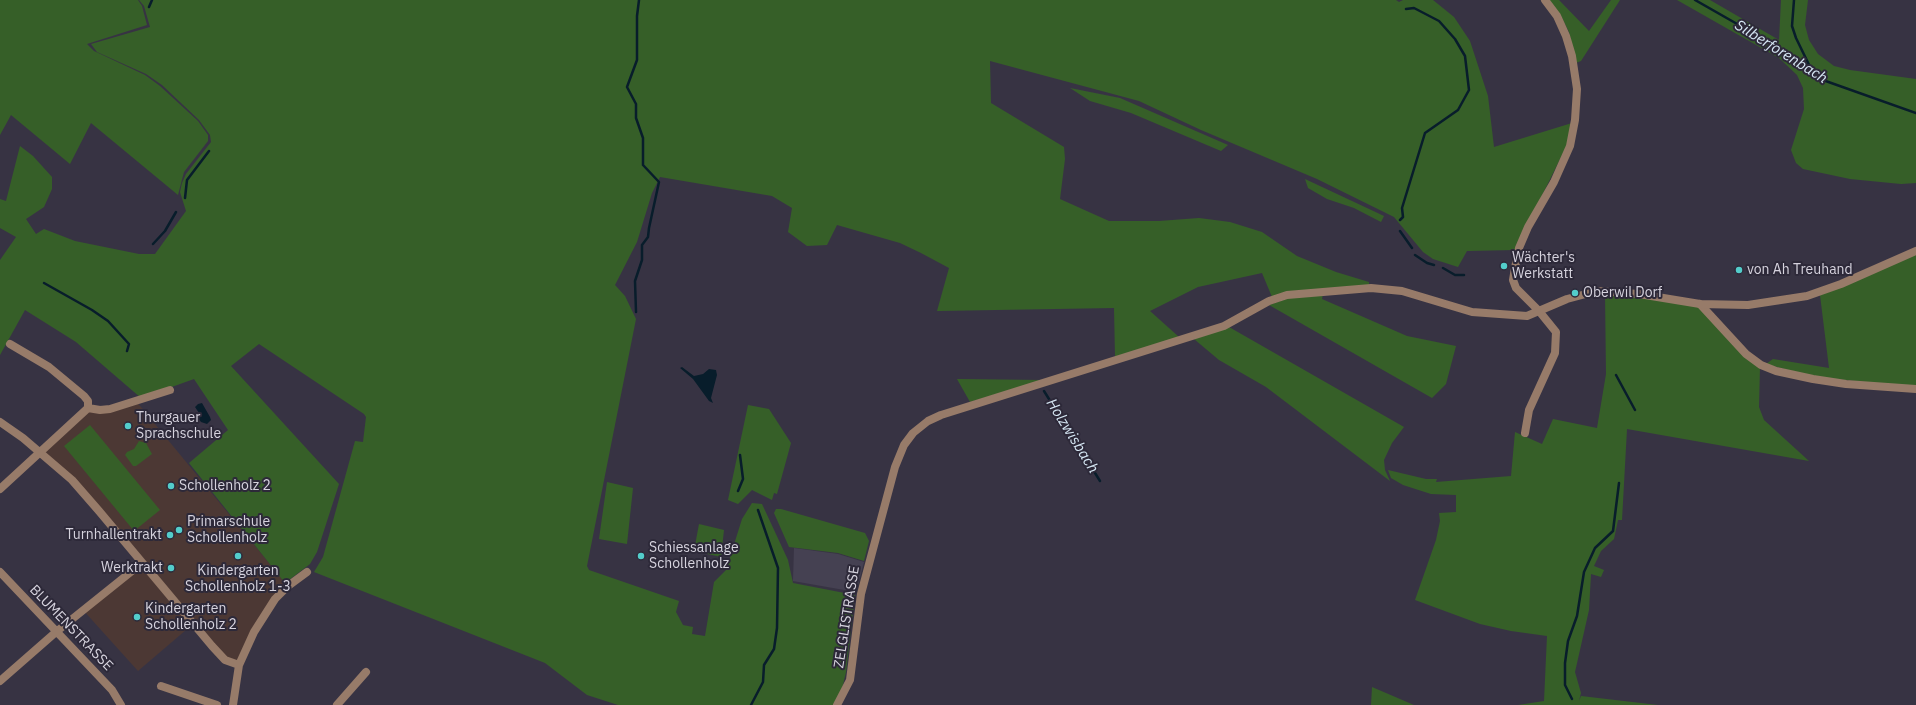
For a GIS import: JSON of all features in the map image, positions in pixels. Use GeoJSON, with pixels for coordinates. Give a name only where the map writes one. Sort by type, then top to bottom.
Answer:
{"type":"FeatureCollection","features":[{"type":"Feature","properties":{"kind":"street"},"geometry":{"type":"LineString","coordinates":[[1525,432],[1529,410],[1555,353],[1556,332],[1540,311],[1517,291],[1514,283],[1515,268],[1519,248],[1528,227],[1554,182],[1570,146],[1575,120],[1577,89],[1573,62],[1566,36],[1557,16],[1545,0]]}},
{"type":"Feature","properties":{"kind":"street","name":"ZELGLISTRASSE"},"geometry":{"type":"LineString","coordinates":[[837,705],[850,680],[861,594],[895,467],[904,445],[913,433],[928,421],[968,405],[1034,386],[1224,326],[1269,301],[1287,295],[1371,288],[1402,291],[1472,312],[1528,316],[1576,296],[1605,290],[1700,304],[1748,305],[1807,296],[1841,284],[1916,251]]}},
{"type":"Feature","properties":{"kind":"street"},"geometry":{"type":"LineString","coordinates":[[1700,304],[1746,354],[1762,365],[1776,371],[1846,384],[1916,389]]}},
{"type":"Feature","properties":{"kind":"street"},"geometry":{"type":"LineString","coordinates":[[0,490],[88,408],[88,401],[84,396],[49,367],[10,344]]}},
{"type":"Feature","properties":{"kind":"street"},"geometry":{"type":"LineString","coordinates":[[88,408],[100,410],[110,409],[170,390]]}},
{"type":"Feature","properties":{"kind":"street"},"geometry":{"type":"LineString","coordinates":[[0,422],[41,452],[72,480],[99,510],[212,646],[225,660],[239,665]]}},
{"type":"Feature","properties":{"kind":"street"},"geometry":{"type":"LineString","coordinates":[[0,681],[56,632],[142,563]]}},
{"type":"Feature","properties":{"kind":"street","name":"BLUMENSTRASSE"},"geometry":{"type":"LineString","coordinates":[[0,572],[112,690],[122,705]]}},
{"type":"Feature","properties":{"kind":"street"},"geometry":{"type":"LineString","coordinates":[[233,705],[239,665],[254,632],[275,599],[288,586],[307,572]]}},
{"type":"Feature","properties":{"kind":"street"},"geometry":{"type":"LineString","coordinates":[[337,705],[366,672]]}},
{"type":"Feature","properties":{"kind":"street"},"geometry":{"type":"LineString","coordinates":[[161,686],[217,705]]}},
{"type":"Feature","properties":{"kind":"shaded area","name":"Primarschule Schollenholz"},"geometry":{"type":"Polygon","coordinates":[[[136,401],[288,586],[275,599],[239,665],[225,660],[193,624],[138,671],[83,610],[141,563],[99,511],[41,452],[88,408],[101,411],[136,401]]]}},
{"type":"Feature","properties":{"kind":"shaded area"},"geometry":{"type":"Polygon","coordinates":[[[794,548],[838,554],[864,562],[856,592],[793,581],[794,548]]]}},
{"type":"Feature","properties":{"kind":"green space"},"geometry":{"type":"Polygon","coordinates":[[[0,0],[138,0],[142,6],[147,25],[87,44],[94,51],[145,75],[160,86],[198,121],[208,135],[208,141],[184,172],[178,195],[91,123],[70,164],[11,115],[0,135],[0,0]]]}},
{"type":"Feature","properties":{"kind":"green space"},"geometry":{"type":"Polygon","coordinates":[[[139,0],[1396,0],[1399,2],[1403,0],[1433,0],[1454,17],[1470,41],[1488,96],[1494,147],[1572,123],[1567,145],[1515,250],[1467,251],[1458,267],[1433,259],[1423,252],[1394,217],[1317,179],[1201,130],[1139,101],[990,61],[991,103],[1064,147],[1065,159],[1060,199],[1109,221],[1159,221],[1199,218],[1230,222],[1262,232],[1297,256],[1336,272],[1369,282],[1369,285],[1272,297],[1262,273],[1198,287],[1150,311],[1179,337],[1115,357],[1114,308],[937,311],[949,268],[921,253],[900,243],[837,225],[827,245],[807,246],[788,232],[792,208],[772,196],[660,177],[652,193],[637,242],[615,285],[625,296],[636,319],[587,566],[589,570],[679,601],[676,612],[683,625],[693,627],[692,634],[705,636],[714,582],[726,570],[742,519],[752,503],[762,504],[788,560],[793,583],[855,595],[846,672],[842,689],[833,705],[618,705],[587,695],[545,663],[314,572],[323,557],[355,441],[363,442],[366,417],[364,414],[259,344],[231,366],[339,484],[317,552],[310,564],[285,583],[189,463],[228,430],[194,379],[141,398],[76,342],[25,310],[0,355],[0,260],[16,237],[0,228],[0,199],[6,201],[20,146],[33,156],[52,177],[52,189],[44,207],[26,219],[36,234],[44,229],[75,241],[139,254],[155,254],[186,211],[180,192],[182,183],[186,174],[211,142],[210,135],[199,120],[162,85],[146,74],[97,52],[91,44],[150,27],[144,6],[139,0]]]}},
{"type":"Feature","properties":{"kind":"green space"},"geometry":{"type":"Polygon","coordinates":[[[1549,0],[1559,0],[1589,31],[1611,0],[1620,0],[1581,61],[1576,63],[1569,32],[1561,16],[1549,0]]]}},
{"type":"Feature","properties":{"kind":"green space"},"geometry":{"type":"Polygon","coordinates":[[[1677,0],[1710,0],[1779,40],[1781,0],[1808,0],[1805,25],[1809,40],[1818,54],[1834,66],[1850,70],[1916,79],[1916,183],[1901,184],[1850,179],[1803,169],[1796,163],[1791,150],[1804,109],[1803,88],[1797,75],[1779,58],[1677,0]]]}},
{"type":"Feature","properties":{"kind":"green space"},"geometry":{"type":"Polygon","coordinates":[[[1070,88],[1120,98],[1228,145],[1221,151],[1131,113],[1090,101],[1070,88]]]}},
{"type":"Feature","properties":{"kind":"green space"},"geometry":{"type":"Polygon","coordinates":[[[1305,179],[1384,216],[1381,222],[1354,208],[1327,199],[1308,188],[1305,179]]]}},
{"type":"Feature","properties":{"kind":"green space"},"geometry":{"type":"Polygon","coordinates":[[[1916,254],[1916,387],[1814,377],[1766,364],[1773,359],[1829,368],[1820,295],[1916,254]]]}},
{"type":"Feature","properties":{"kind":"green space"},"geometry":{"type":"Polygon","coordinates":[[[1605,293],[1698,306],[1760,367],[1759,407],[1764,420],[1809,461],[1627,429],[1622,520],[1618,520],[1614,539],[1601,551],[1594,566],[1604,570],[1601,577],[1591,574],[1589,610],[1575,672],[1581,693],[1579,701],[1581,696],[1658,705],[1518,705],[1544,701],[1547,636],[1511,631],[1480,624],[1415,600],[1436,540],[1440,521],[1439,513],[1456,512],[1456,495],[1431,494],[1403,485],[1391,478],[1388,470],[1426,479],[1437,479],[1436,482],[1511,476],[1515,432],[1542,444],[1553,419],[1597,428],[1606,374],[1605,293]]]}},
{"type":"Feature","properties":{"kind":"green space"},"geometry":{"type":"Polygon","coordinates":[[[1323,294],[1322,299],[1407,336],[1456,346],[1446,384],[1432,398],[1269,305],[1289,298],[1323,294]]]}},
{"type":"Feature","properties":{"kind":"green space"},"geometry":{"type":"Polygon","coordinates":[[[1229,327],[1404,427],[1392,443],[1384,460],[1385,470],[1390,481],[1266,387],[1219,360],[1194,339],[1229,327]]]}},
{"type":"Feature","properties":{"kind":"green space"},"geometry":{"type":"Polygon","coordinates":[[[957,379],[1044,380],[970,402],[957,379]]]}},
{"type":"Feature","properties":{"kind":"green space"},"geometry":{"type":"Polygon","coordinates":[[[748,405],[769,409],[791,443],[777,494],[774,493],[772,500],[752,490],[738,504],[728,500],[748,405]]]}},
{"type":"Feature","properties":{"kind":"green space"},"geometry":{"type":"Polygon","coordinates":[[[90,425],[160,510],[134,531],[64,446],[90,425]]]}},
{"type":"Feature","properties":{"kind":"green space"},"geometry":{"type":"Polygon","coordinates":[[[139,441],[146,443],[152,454],[136,466],[133,466],[125,455],[127,452],[134,449],[139,441]]]}},
{"type":"Feature","properties":{"kind":"green space"},"geometry":{"type":"Polygon","coordinates":[[[607,482],[633,488],[627,544],[599,539],[607,482]]]}},
{"type":"Feature","properties":{"kind":"green space"},"geometry":{"type":"Polygon","coordinates":[[[776,509],[781,509],[865,533],[869,541],[864,561],[838,553],[789,547],[774,513],[776,509]]]}},
{"type":"Feature","properties":{"kind":"green space"},"geometry":{"type":"Polygon","coordinates":[[[699,524],[724,530],[721,557],[694,551],[699,524]]]}},
{"type":"Feature","properties":{"kind":"green space"},"geometry":{"type":"Polygon","coordinates":[[[1372,687],[1414,705],[1371,705],[1372,687]]]}},
{"type":"Feature","properties":{"kind":"water"},"geometry":{"type":"Polygon","coordinates":[[[682,367],[694,376],[703,374],[709,369],[716,370],[717,375],[711,398],[713,403],[709,401],[693,379],[680,368],[682,367]]]}},
{"type":"Feature","properties":{"kind":"water"},"geometry":{"type":"Polygon","coordinates":[[[202,403],[211,420],[207,424],[201,422],[196,415],[199,413],[195,407],[202,403]]]}},
{"type":"Feature","properties":{"kind":"waterway"},"geometry":{"type":"LineString","coordinates":[[149,7],[152,0]]}},
{"type":"Feature","properties":{"kind":"waterway"},"geometry":{"type":"LineString","coordinates":[[636,312],[635,281],[642,260],[642,245],[648,237],[659,182],[643,165],[643,138],[636,118],[636,104],[627,87],[637,60],[637,16],[639,0]]}},
{"type":"Feature","properties":{"kind":"waterway","name":"Silberforenbach"},"geometry":{"type":"LineString","coordinates":[[1695,0],[1788,53],[1820,79],[1916,113]]}},
{"type":"Feature","properties":{"kind":"waterway"},"geometry":{"type":"LineString","coordinates":[[1794,0],[1792,26],[1796,38],[1813,73]]}},
{"type":"Feature","properties":{"kind":"waterway"},"geometry":{"type":"LineString","coordinates":[[1400,220],[1403,217],[1402,208],[1425,133],[1458,110],[1469,90],[1465,56],[1455,39],[1439,21],[1414,8],[1406,9]]}},
{"type":"Feature","properties":{"kind":"waterway"},"geometry":{"type":"LineString","coordinates":[[185,198],[187,180],[209,151]]}},
{"type":"Feature","properties":{"kind":"waterway"},"geometry":{"type":"LineString","coordinates":[[153,244],[165,231],[176,212]]}},
{"type":"Feature","properties":{"kind":"waterway"},"geometry":{"type":"LineString","coordinates":[[1400,231],[1412,248]]}},
{"type":"Feature","properties":{"kind":"waterway"},"geometry":{"type":"LineString","coordinates":[[1415,255],[1427,263],[1434,265]]}},
{"type":"Feature","properties":{"kind":"waterway"},"geometry":{"type":"LineString","coordinates":[[1443,268],[1455,275],[1464,275]]}},
{"type":"Feature","properties":{"kind":"waterway"},"geometry":{"type":"LineString","coordinates":[[44,283],[92,310],[108,321],[129,344],[127,351]]}},
{"type":"Feature","properties":{"kind":"waterway"},"geometry":{"type":"LineString","coordinates":[[1616,375],[1635,410]]}},
{"type":"Feature","properties":{"kind":"waterway","name":"Holzwisbach"},"geometry":{"type":"LineString","coordinates":[[1044,391],[1100,481]]}},
{"type":"Feature","properties":{"kind":"waterway"},"geometry":{"type":"LineString","coordinates":[[738,491],[743,479],[740,455]]}},
{"type":"Feature","properties":{"kind":"waterway"},"geometry":{"type":"LineString","coordinates":[[1572,699],[1565,685],[1565,663],[1568,641],[1577,616],[1584,572],[1595,548],[1613,531],[1619,483]]}},
{"type":"Feature","properties":{"kind":"waterway"},"geometry":{"type":"LineString","coordinates":[[751,705],[763,682],[764,665],[774,649],[777,628],[778,568],[758,510]]}},
{"type":"Feature","properties":{"kind":"place","name":"Wächter's Werkstatt"},"geometry":{"type":"Point","coordinates":[1504,266]}},
{"type":"Feature","properties":{"kind":"place","name":"von Ah Treuhand"},"geometry":{"type":"Point","coordinates":[1739,270]}},
{"type":"Feature","properties":{"kind":"place","name":"Oberwil Dorf"},"geometry":{"type":"Point","coordinates":[1575,293]}},
{"type":"Feature","properties":{"kind":"place","name":"Thurgauer Sprachschule"},"geometry":{"type":"Point","coordinates":[128,426]}},
{"type":"Feature","properties":{"kind":"place","name":"Schollenholz 2"},"geometry":{"type":"Point","coordinates":[171,486]}},
{"type":"Feature","properties":{"kind":"place","name":"Primarschule Schollenholz"},"geometry":{"type":"Point","coordinates":[179,530]}},
{"type":"Feature","properties":{"kind":"place","name":"Turnhallentrakt"},"geometry":{"type":"Point","coordinates":[170,535]}},
{"type":"Feature","properties":{"kind":"place","name":"Kindergarten Schollenholz 1-3"},"geometry":{"type":"Point","coordinates":[238,556]}},
{"type":"Feature","properties":{"kind":"place","name":"Schiessanlage Schollenholz"},"geometry":{"type":"Point","coordinates":[641,556]}},
{"type":"Feature","properties":{"kind":"place","name":"Werktrakt"},"geometry":{"type":"Point","coordinates":[171,568]}},
{"type":"Feature","properties":{"kind":"place","name":"Kindergarten Schollenholz 2"},"geometry":{"type":"Point","coordinates":[137,617]}}]}
